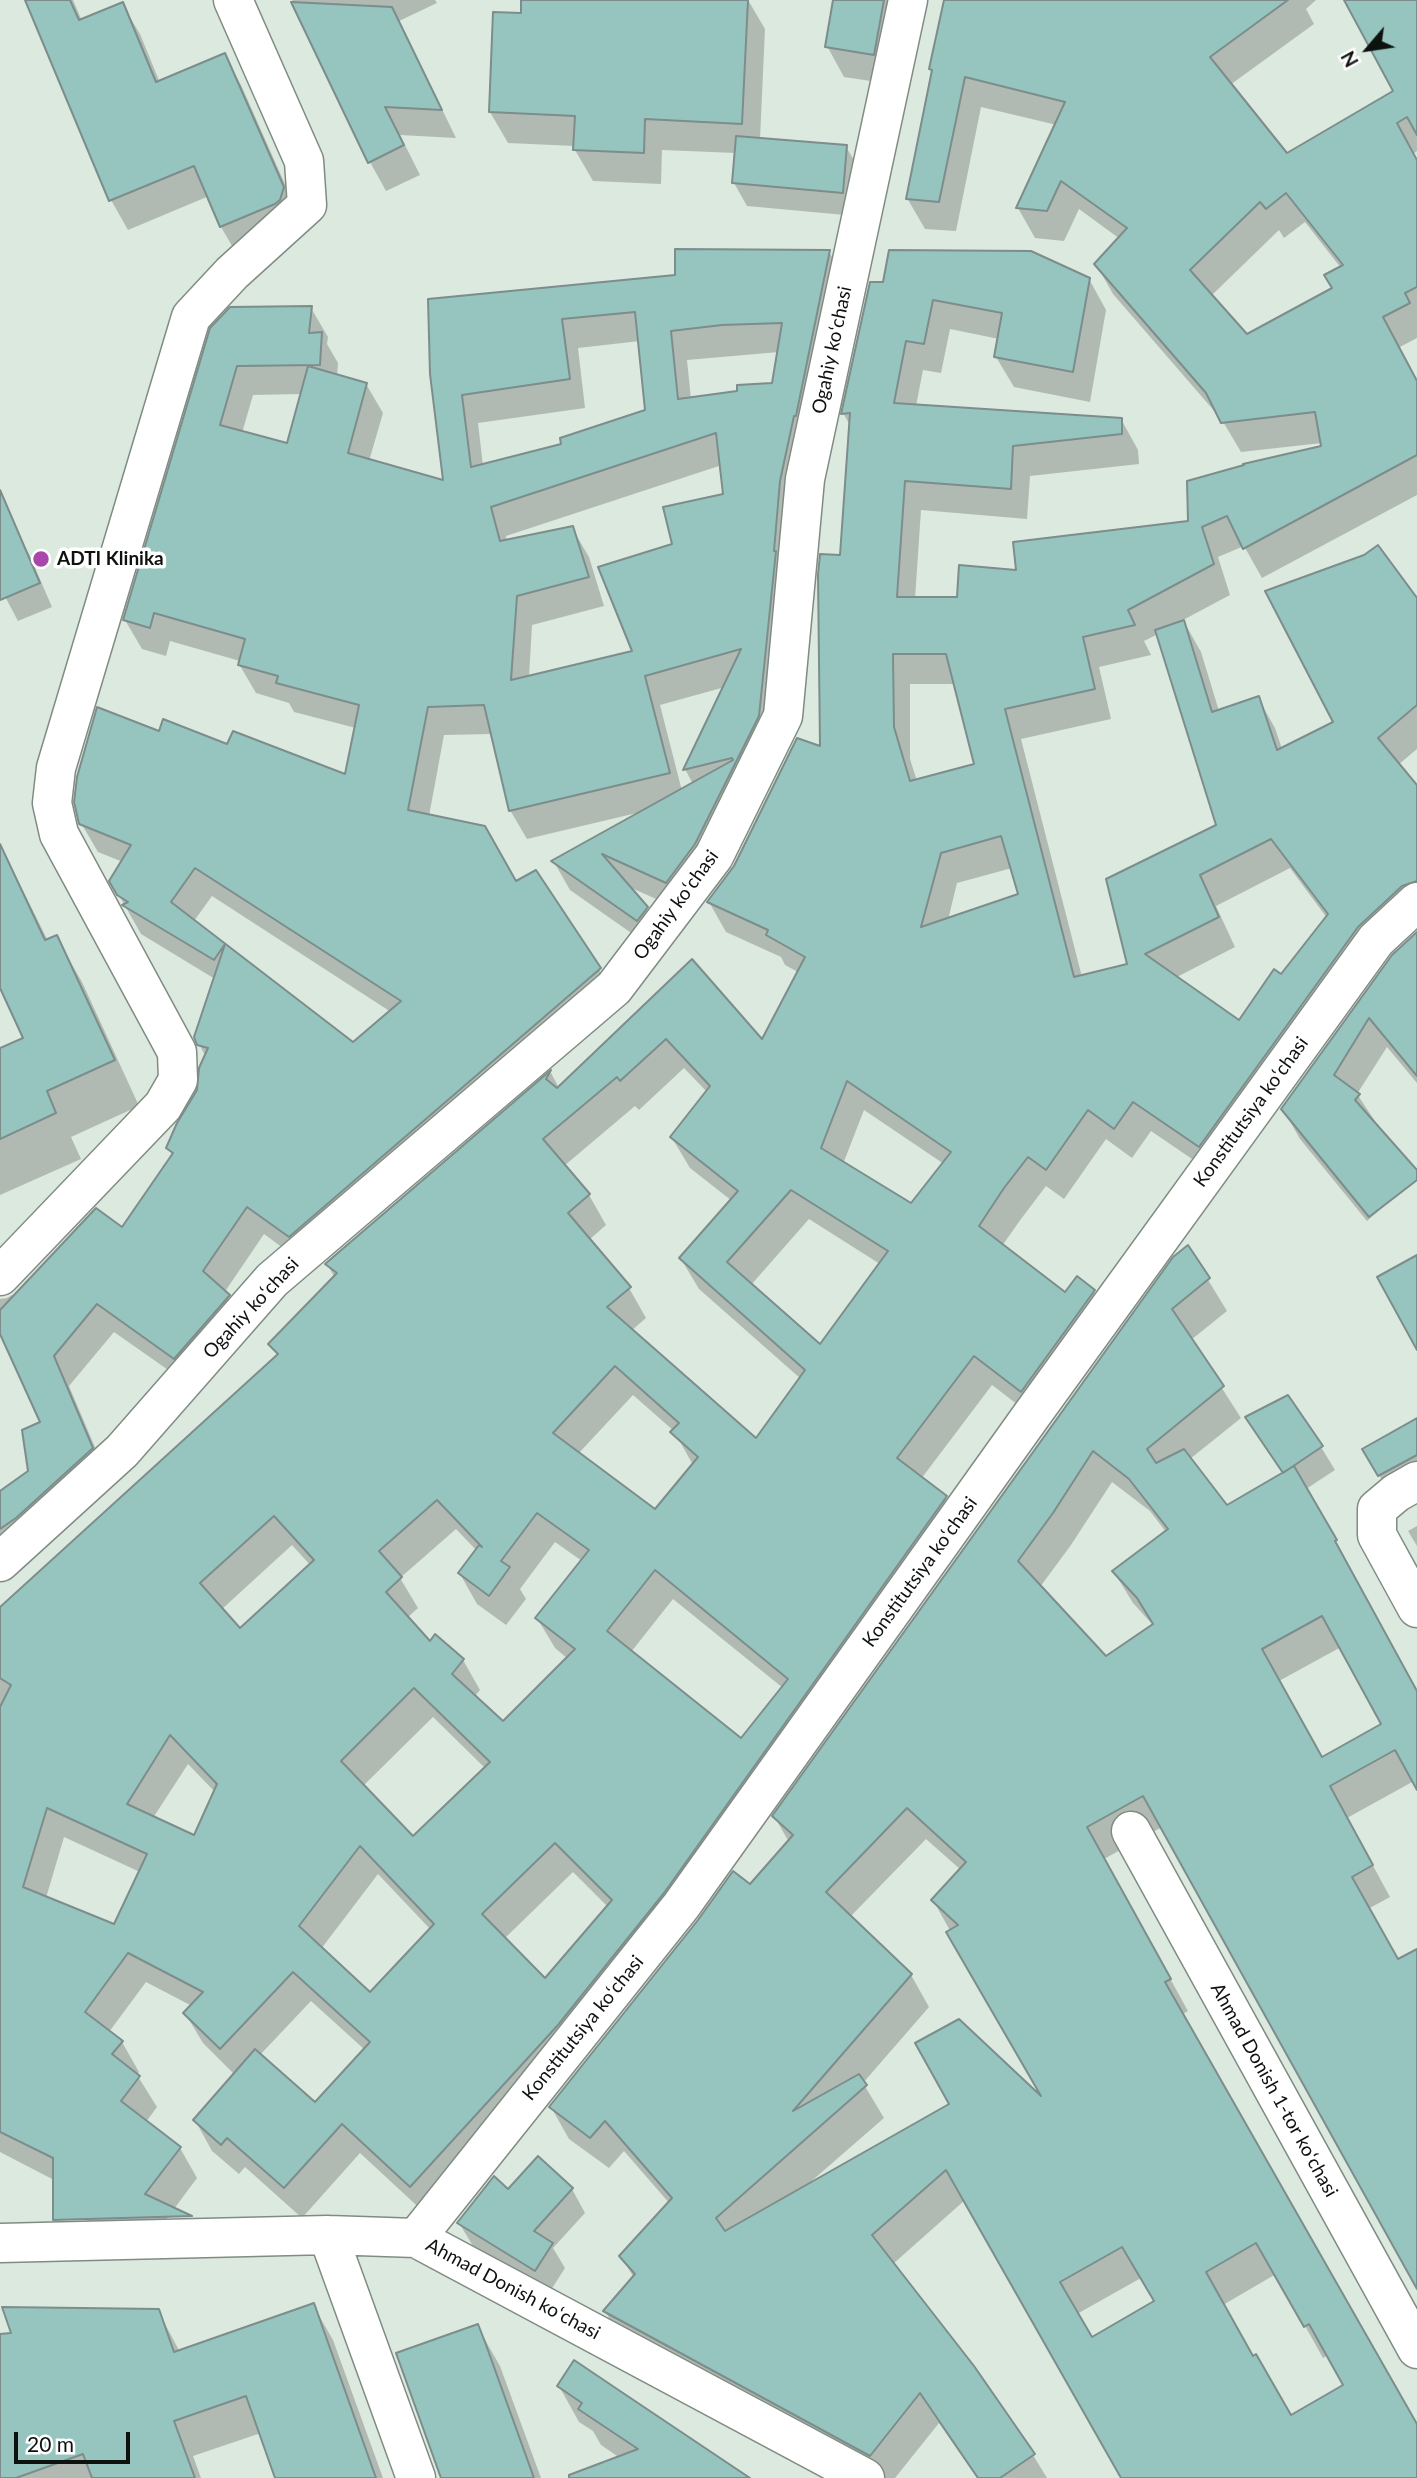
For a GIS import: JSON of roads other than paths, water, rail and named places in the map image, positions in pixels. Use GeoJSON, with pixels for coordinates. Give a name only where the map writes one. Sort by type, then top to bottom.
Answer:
{"type":"FeatureCollection","features":[{"type":"Feature","properties":{"kind":"street"},"geometry":{"type":"LineString","coordinates":[[0,1276],[163,1106],[178,1080],[177,1052],[59,834],[52,803],[56,768],[191,317],[232,273],[307,205],[304,161],[233,0]]}},
{"type":"Feature","properties":{"kind":"street","name":"Ogahiy koʻchasi"},"geometry":{"type":"LineString","coordinates":[[0,1562],[122,1451],[272,1280],[614,988],[714,856],[783,716],[805,479],[908,0]]}},
{"type":"Feature","properties":{"kind":"street","name":"Konstitutsiya koʻchasi"},"geometry":{"type":"LineString","coordinates":[[416,2238],[681,1906],[1023,1427],[1376,940],[1417,902]]}},
{"type":"Feature","properties":{"kind":"street"},"geometry":{"type":"LineString","coordinates":[[1417,1481],[1396,1493],[1377,1509],[1377,1535],[1417,1608]]}},
{"type":"Feature","properties":{"kind":"street","name":"Ahmad Donish 1-tor koʻchasi"},"geometry":{"type":"LineString","coordinates":[[1131,1831],[1417,2349]]}},
{"type":"Feature","properties":{"kind":"street"},"geometry":{"type":"LineString","coordinates":[[328,2235],[416,2478]]}},
{"type":"Feature","properties":{"kind":"street","name":"Ahmad Donish koʻchasi"},"geometry":{"type":"LineString","coordinates":[[0,2243],[328,2235],[416,2238],[865,2478]]}},
{"type":"Feature","properties":{"kind":"place","name":"ADTI Klinika"},"geometry":{"type":"Point","coordinates":[41,559]}}]}
